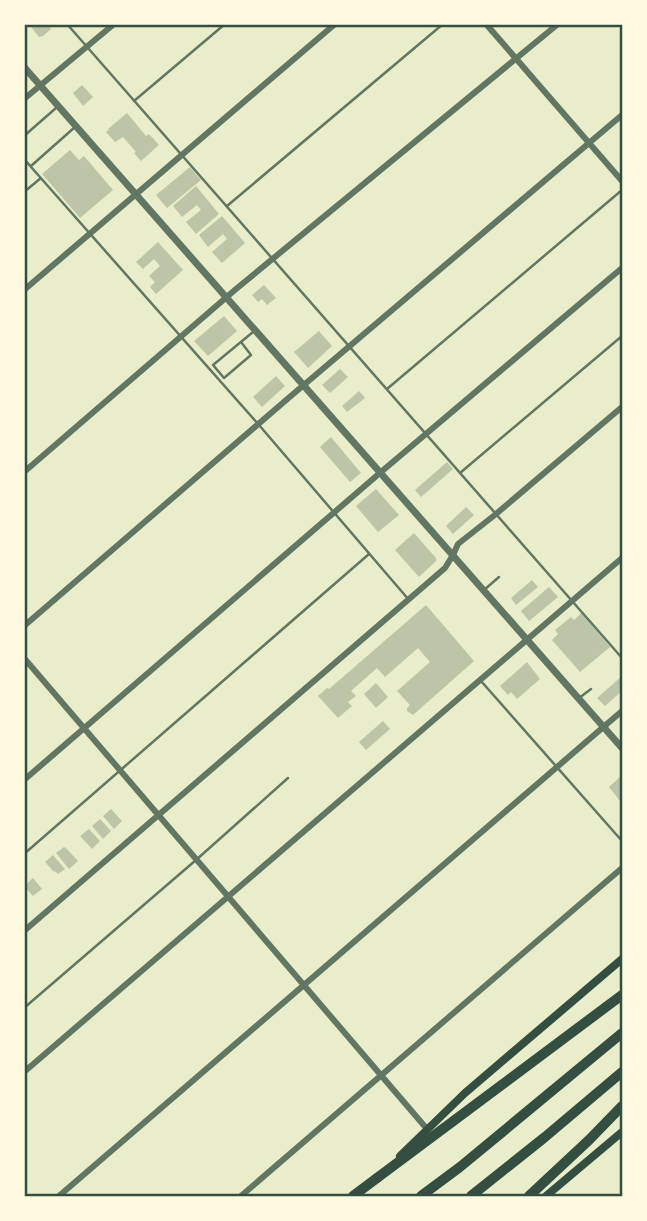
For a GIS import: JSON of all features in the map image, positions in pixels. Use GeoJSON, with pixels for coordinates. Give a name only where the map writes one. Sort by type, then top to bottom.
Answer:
{"type":"FeatureCollection","features":[{"type":"Feature","properties":{"kind":"highway"},"geometry":{"type":"LineString","coordinates":[[377,1178],[622,995]]}},
{"type":"Feature","properties":{"kind":"highway"},"geometry":{"type":"LineString","coordinates":[[421,1196],[460,1167],[622,1032]]}},
{"type":"Feature","properties":{"kind":"highway"},"geometry":{"type":"LineString","coordinates":[[471,1196],[545,1138],[622,1072]]}},
{"type":"Feature","properties":{"kind":"highway"},"geometry":{"type":"LineString","coordinates":[[529,1196],[622,1106]]}},
{"type":"Feature","properties":{"kind":"main road"},"geometry":{"type":"LineString","coordinates":[[353,1196],[377,1178],[465,1093],[622,959]]}},
{"type":"Feature","properties":{"kind":"main road"},"geometry":{"type":"LineString","coordinates":[[546,1196],[622,1132]]}},
{"type":"Feature","properties":{"kind":"street"},"geometry":{"type":"LineString","coordinates":[[24,99],[114,24]]}},
{"type":"Feature","properties":{"kind":"street"},"geometry":{"type":"LineString","coordinates":[[24,290],[335,24]]}},
{"type":"Feature","properties":{"kind":"street"},"geometry":{"type":"LineString","coordinates":[[486,24],[622,181]]}},
{"type":"Feature","properties":{"kind":"street"},"geometry":{"type":"LineString","coordinates":[[24,472],[273,258],[558,24]]}},
{"type":"Feature","properties":{"kind":"street"},"geometry":{"type":"LineString","coordinates":[[24,67],[622,748]]}},
{"type":"Feature","properties":{"kind":"street"},"geometry":{"type":"LineString","coordinates":[[24,626],[622,115]]}},
{"type":"Feature","properties":{"kind":"street"},"geometry":{"type":"LineString","coordinates":[[24,780],[622,268]]}},
{"type":"Feature","properties":{"kind":"street"},"geometry":{"type":"LineString","coordinates":[[24,931],[445,568],[458,544],[622,407]]}},
{"type":"Feature","properties":{"kind":"street"},"geometry":{"type":"LineString","coordinates":[[24,1072],[622,558]]}},
{"type":"Feature","properties":{"kind":"street"},"geometry":{"type":"LineString","coordinates":[[24,658],[427,1129]]}},
{"type":"Feature","properties":{"kind":"street"},"geometry":{"type":"LineString","coordinates":[[59,1196],[622,711]]}},
{"type":"Feature","properties":{"kind":"street"},"geometry":{"type":"LineString","coordinates":[[241,1196],[622,869]]}},
{"type":"Feature","properties":{"kind":"lane"},"geometry":{"type":"LineString","coordinates":[[67,24],[573,600],[622,657],[619,665]]}},
{"type":"Feature","properties":{"kind":"lane"},"geometry":{"type":"LineString","coordinates":[[134,101],[225,24]]}},
{"type":"Feature","properties":{"kind":"lane"},"geometry":{"type":"LineString","coordinates":[[227,206],[443,24]]}},
{"type":"Feature","properties":{"kind":"lane"},"geometry":{"type":"LineString","coordinates":[[24,136],[59,105]]}},
{"type":"Feature","properties":{"kind":"lane"},"geometry":{"type":"LineString","coordinates":[[31,166],[77,125]]}},
{"type":"Feature","properties":{"kind":"lane"},"geometry":{"type":"LineString","coordinates":[[24,159],[409,600]]}},
{"type":"Feature","properties":{"kind":"lane"},"geometry":{"type":"LineString","coordinates":[[24,192],[41,178]]}},
{"type":"Feature","properties":{"kind":"lane"},"geometry":{"type":"LineString","coordinates":[[387,390],[622,190]]}},
{"type":"Feature","properties":{"kind":"lane"},"geometry":{"type":"LineString","coordinates":[[241,342],[251,355],[224,378],[214,365],[255,329]]}},
{"type":"Feature","properties":{"kind":"lane"},"geometry":{"type":"LineString","coordinates":[[460,473],[622,335]]}},
{"type":"Feature","properties":{"kind":"lane"},"geometry":{"type":"LineString","coordinates":[[24,854],[369,554]]}},
{"type":"Feature","properties":{"kind":"lane"},"geometry":{"type":"LineString","coordinates":[[484,590],[499,577]]}},
{"type":"Feature","properties":{"kind":"lane"},"geometry":{"type":"LineString","coordinates":[[480,680],[622,841]]}},
{"type":"Feature","properties":{"kind":"lane"},"geometry":{"type":"LineString","coordinates":[[579,698],[591,689]]}},
{"type":"Feature","properties":{"kind":"lane"},"geometry":{"type":"LineString","coordinates":[[24,1008],[288,778]]}},
{"type":"Feature","properties":{"kind":"building"},"geometry":{"type":"Polygon","coordinates":[[[29,24],[47,24],[51,29],[39,37],[29,24]]]}},
{"type":"Feature","properties":{"kind":"building"},"geometry":{"type":"Polygon","coordinates":[[[82,85],[93,97],[83,106],[73,93],[82,85]]]}},
{"type":"Feature","properties":{"kind":"building"},"geometry":{"type":"Polygon","coordinates":[[[127,113],[146,136],[149,134],[159,145],[141,161],[123,137],[115,142],[106,132],[127,113]]]}},
{"type":"Feature","properties":{"kind":"building"},"geometry":{"type":"Polygon","coordinates":[[[70,150],[79,160],[84,156],[113,190],[80,218],[42,174],[70,150]]]}},
{"type":"Feature","properties":{"kind":"building"},"geometry":{"type":"Polygon","coordinates":[[[190,167],[201,180],[167,208],[156,195],[190,167]]]}},
{"type":"Feature","properties":{"kind":"building"},"geometry":{"type":"Polygon","coordinates":[[[196,186],[219,214],[196,234],[186,222],[201,210],[197,205],[182,217],[173,206],[196,186]]]}},
{"type":"Feature","properties":{"kind":"building"},"geometry":{"type":"Polygon","coordinates":[[[222,216],[245,243],[222,263],[212,252],[227,239],[223,234],[208,247],[199,235],[222,216]]]}},
{"type":"Feature","properties":{"kind":"building"},"geometry":{"type":"Polygon","coordinates":[[[158,242],[183,270],[156,294],[150,287],[155,282],[149,276],[160,266],[154,259],[143,269],[136,262],[158,242]]]}},
{"type":"Feature","properties":{"kind":"building"},"geometry":{"type":"Polygon","coordinates":[[[264,285],[276,298],[267,305],[262,299],[258,302],[252,295],[264,285]]]}},
{"type":"Feature","properties":{"kind":"building"},"geometry":{"type":"Polygon","coordinates":[[[224,316],[237,331],[208,356],[194,341],[224,316]]]}},
{"type":"Feature","properties":{"kind":"building"},"geometry":{"type":"Polygon","coordinates":[[[319,331],[332,346],[308,368],[294,352],[319,331]]]}},
{"type":"Feature","properties":{"kind":"building"},"geometry":{"type":"Polygon","coordinates":[[[340,369],[348,377],[330,393],[322,385],[340,369]]]}},
{"type":"Feature","properties":{"kind":"building"},"geometry":{"type":"Polygon","coordinates":[[[276,376],[285,386],[262,407],[253,397],[276,376]]]}},
{"type":"Feature","properties":{"kind":"building"},"geometry":{"type":"Polygon","coordinates":[[[359,391],[365,398],[347,412],[342,406],[359,391]]]}},
{"type":"Feature","properties":{"kind":"building"},"geometry":{"type":"Polygon","coordinates":[[[331,437],[361,473],[350,482],[320,447],[331,437]]]}},
{"type":"Feature","properties":{"kind":"building"},"geometry":{"type":"Polygon","coordinates":[[[447,462],[453,469],[421,497],[415,490],[447,462]]]}},
{"type":"Feature","properties":{"kind":"building"},"geometry":{"type":"Polygon","coordinates":[[[376,489],[399,515],[378,532],[356,506],[376,489]]]}},
{"type":"Feature","properties":{"kind":"building"},"geometry":{"type":"Polygon","coordinates":[[[466,507],[474,515],[453,534],[446,526],[466,507]]]}},
{"type":"Feature","properties":{"kind":"building"},"geometry":{"type":"Polygon","coordinates":[[[414,533],[436,558],[419,577],[395,550],[414,533]]]}},
{"type":"Feature","properties":{"kind":"building"},"geometry":{"type":"Polygon","coordinates":[[[532,580],[538,587],[516,605],[511,598],[532,580]]]}},
{"type":"Feature","properties":{"kind":"building"},"geometry":{"type":"Polygon","coordinates":[[[549,587],[558,597],[529,621],[521,611],[549,587]]]}},
{"type":"Feature","properties":{"kind":"building"},"geometry":{"type":"Polygon","coordinates":[[[426,605],[474,661],[413,715],[407,711],[410,705],[397,691],[430,662],[418,648],[385,677],[377,668],[351,691],[356,696],[348,702],[352,706],[338,718],[318,696],[426,605]]]}},
{"type":"Feature","properties":{"kind":"building"},"geometry":{"type":"Polygon","coordinates":[[[581,613],[610,647],[580,672],[552,640],[558,634],[555,630],[571,617],[574,620],[581,613]]]}},
{"type":"Feature","properties":{"kind":"building"},"geometry":{"type":"Polygon","coordinates":[[[527,662],[540,679],[517,699],[511,692],[508,695],[500,686],[527,662]]]}},
{"type":"Feature","properties":{"kind":"building"},"geometry":{"type":"Polygon","coordinates":[[[622,676],[622,691],[605,706],[597,698],[622,676]]]}},
{"type":"Feature","properties":{"kind":"building"},"geometry":{"type":"Polygon","coordinates":[[[376,683],[388,697],[376,708],[364,694],[376,683]]]}},
{"type":"Feature","properties":{"kind":"building"},"geometry":{"type":"Polygon","coordinates":[[[383,721],[390,729],[366,750],[359,742],[383,721]]]}},
{"type":"Feature","properties":{"kind":"building"},"geometry":{"type":"Polygon","coordinates":[[[622,775],[622,799],[620,801],[609,787],[622,775]]]}},
{"type":"Feature","properties":{"kind":"building"},"geometry":{"type":"Polygon","coordinates":[[[111,809],[122,821],[114,829],[103,816],[111,809]]]}},
{"type":"Feature","properties":{"kind":"building"},"geometry":{"type":"Polygon","coordinates":[[[100,819],[111,831],[103,839],[92,826],[100,819]]]}},
{"type":"Feature","properties":{"kind":"building"},"geometry":{"type":"Polygon","coordinates":[[[89,829],[100,841],[92,849],[80,836],[89,829]]]}},
{"type":"Feature","properties":{"kind":"building"},"geometry":{"type":"Polygon","coordinates":[[[64,847],[78,861],[69,869],[56,853],[64,847]]]}},
{"type":"Feature","properties":{"kind":"building"},"geometry":{"type":"Polygon","coordinates":[[[53,855],[65,869],[58,874],[45,862],[53,855]]]}},
{"type":"Feature","properties":{"kind":"building"},"geometry":{"type":"Polygon","coordinates":[[[33,878],[42,889],[33,896],[24,886],[33,878]]]}}]}
